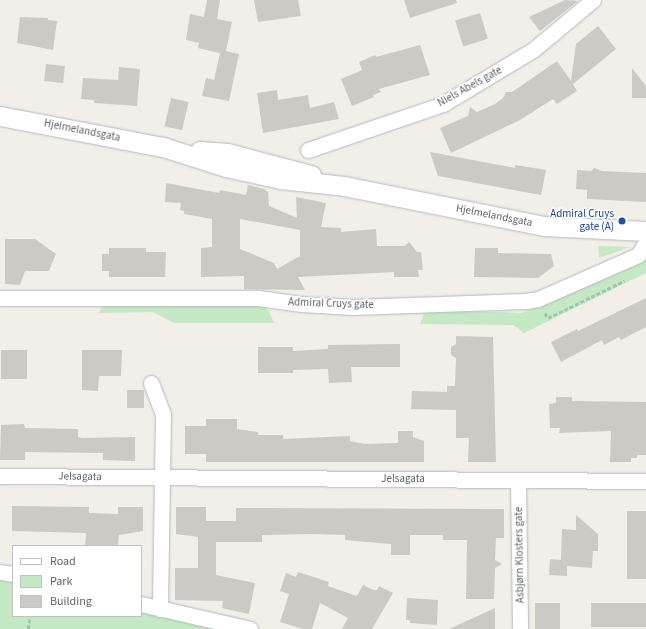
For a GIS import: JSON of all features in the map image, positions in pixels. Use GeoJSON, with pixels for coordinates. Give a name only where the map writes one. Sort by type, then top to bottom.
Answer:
{"type":"FeatureCollection","features":[{"type":"Feature","properties":{"kind":"street","name":"Niels Abels gate"},"geometry":{"type":"LineString","coordinates":[[308,150],[443,104],[534,50],[593,0]]}},
{"type":"Feature","properties":{"kind":"street","name":"Hjelmelandsgata"},"geometry":{"type":"LineString","coordinates":[[0,116],[163,148],[226,167],[274,178],[344,186],[544,226],[646,231]]}},
{"type":"Feature","properties":{"kind":"street","name":"Admiral Cruys gate"},"geometry":{"type":"LineString","coordinates":[[0,298],[252,298],[353,307],[526,301],[538,299],[638,255],[646,242]]}},
{"type":"Feature","properties":{"kind":"street"},"geometry":{"type":"LineString","coordinates":[[151,383],[163,414],[160,609]]}},
{"type":"Feature","properties":{"kind":"street","name":"Jelsagata"},"geometry":{"type":"LineString","coordinates":[[0,476],[646,481]]}},
{"type":"Feature","properties":{"kind":"street","name":"Asbjørn Klosters gate"},"geometry":{"type":"LineString","coordinates":[[518,480],[520,629]]}},
{"type":"Feature","properties":{"kind":"street"},"geometry":{"type":"LineString","coordinates":[[0,572],[12,574]]}},
{"type":"Feature","properties":{"kind":"street"},"geometry":{"type":"LineString","coordinates":[[142,604],[250,629]]}},
{"type":"Feature","properties":{"kind":"path"},"geometry":{"type":"LineString","coordinates":[[548,318],[626,280]]}},
{"type":"Feature","properties":{"kind":"path"},"geometry":{"type":"LineString","coordinates":[[28,629],[30,617]]}},
{"type":"Feature","properties":{"kind":"green space"},"geometry":{"type":"Polygon","coordinates":[[[598,246],[630,247],[599,258],[598,246]]]}},
{"type":"Feature","properties":{"kind":"green space"},"geometry":{"type":"Polygon","coordinates":[[[646,259],[646,273],[524,333],[513,325],[420,324],[424,314],[429,310],[522,313],[646,259]]]}},
{"type":"Feature","properties":{"kind":"green space"},"geometry":{"type":"Polygon","coordinates":[[[259,303],[269,311],[274,323],[174,323],[153,312],[99,313],[103,304],[259,303]]]}},
{"type":"Feature","properties":{"kind":"green space"},"geometry":{"type":"Polygon","coordinates":[[[0,576],[12,580],[12,617],[142,617],[142,611],[220,629],[0,629],[0,576]]]}},
{"type":"Feature","properties":{"kind":"building"},"geometry":{"type":"Polygon","coordinates":[[[207,0],[220,0],[217,19],[232,22],[226,51],[239,54],[229,101],[202,96],[206,78],[214,80],[220,53],[198,48],[199,43],[186,40],[190,14],[204,17],[207,0]]]}},
{"type":"Feature","properties":{"kind":"building"},"geometry":{"type":"Polygon","coordinates":[[[254,0],[298,0],[301,16],[258,22],[254,0]]]}},
{"type":"Feature","properties":{"kind":"building"},"geometry":{"type":"Polygon","coordinates":[[[404,0],[456,0],[457,3],[410,18],[404,0]]]}},
{"type":"Feature","properties":{"kind":"building"},"geometry":{"type":"Polygon","coordinates":[[[565,0],[578,1],[540,31],[529,17],[565,0]]]}},
{"type":"Feature","properties":{"kind":"building"},"geometry":{"type":"Polygon","coordinates":[[[480,13],[488,39],[463,46],[455,21],[480,13]]]}},
{"type":"Feature","properties":{"kind":"building"},"geometry":{"type":"Polygon","coordinates":[[[20,17],[48,18],[48,20],[57,21],[53,50],[17,43],[20,17]]]}},
{"type":"Feature","properties":{"kind":"building"},"geometry":{"type":"Polygon","coordinates":[[[598,26],[616,49],[573,84],[577,91],[557,104],[553,99],[520,120],[451,153],[440,128],[468,116],[470,107],[477,112],[495,104],[503,98],[506,92],[512,92],[557,61],[571,81],[576,44],[598,26]]]}},
{"type":"Feature","properties":{"kind":"building"},"geometry":{"type":"Polygon","coordinates":[[[420,45],[430,75],[379,89],[381,92],[373,95],[374,97],[352,106],[341,79],[362,70],[359,62],[375,55],[376,57],[420,45]]]}},
{"type":"Feature","properties":{"kind":"building"},"geometry":{"type":"Polygon","coordinates":[[[46,64],[65,66],[63,83],[44,81],[46,64]]]}},
{"type":"Feature","properties":{"kind":"building"},"geometry":{"type":"Polygon","coordinates":[[[119,67],[140,69],[137,106],[94,103],[94,100],[81,99],[83,78],[118,80],[119,67]]]}},
{"type":"Feature","properties":{"kind":"building"},"geometry":{"type":"Polygon","coordinates":[[[632,68],[646,86],[646,98],[632,98],[632,68]]]}},
{"type":"Feature","properties":{"kind":"building"},"geometry":{"type":"Polygon","coordinates":[[[277,90],[278,100],[308,95],[310,108],[334,102],[339,119],[263,133],[257,93],[277,90]]]}},
{"type":"Feature","properties":{"kind":"building"},"geometry":{"type":"Polygon","coordinates":[[[171,98],[189,102],[182,130],[164,126],[171,98]]]}},
{"type":"Feature","properties":{"kind":"building"},"geometry":{"type":"Polygon","coordinates":[[[430,152],[515,168],[515,165],[546,170],[541,195],[438,176],[430,152]]]}},
{"type":"Feature","properties":{"kind":"building"},"geometry":{"type":"Polygon","coordinates":[[[594,168],[602,171],[646,173],[646,202],[587,199],[587,190],[576,189],[577,170],[591,171],[594,168]]]}},
{"type":"Feature","properties":{"kind":"building"},"geometry":{"type":"Polygon","coordinates":[[[166,183],[219,193],[220,190],[246,195],[248,185],[264,189],[268,192],[269,206],[297,218],[296,197],[326,203],[321,227],[341,228],[341,232],[376,229],[377,246],[405,246],[409,242],[417,252],[421,252],[423,270],[418,270],[419,277],[394,277],[394,272],[298,277],[305,290],[244,289],[244,276],[201,277],[201,248],[212,247],[212,219],[184,214],[184,211],[180,210],[181,203],[165,202],[166,183]],[[240,219],[240,249],[274,263],[277,269],[300,256],[300,230],[240,219]]]}},
{"type":"Feature","properties":{"kind":"building"},"geometry":{"type":"Polygon","coordinates":[[[5,239],[35,239],[56,254],[49,271],[25,271],[20,285],[5,284],[5,239]]]}},
{"type":"Feature","properties":{"kind":"building"},"geometry":{"type":"Polygon","coordinates":[[[109,248],[146,248],[146,252],[166,252],[165,277],[109,277],[109,271],[102,271],[102,254],[109,254],[109,248]]]}},
{"type":"Feature","properties":{"kind":"building"},"geometry":{"type":"Polygon","coordinates":[[[475,248],[498,248],[498,253],[551,254],[554,266],[538,278],[474,277],[475,248]]]}},
{"type":"Feature","properties":{"kind":"building"},"geometry":{"type":"Polygon","coordinates":[[[646,298],[646,327],[621,340],[619,337],[604,345],[602,340],[561,362],[551,342],[577,329],[578,331],[646,298]]]}},
{"type":"Feature","properties":{"kind":"building"},"geometry":{"type":"Polygon","coordinates":[[[456,336],[493,337],[496,462],[468,462],[469,438],[456,438],[456,410],[411,409],[412,391],[447,392],[447,386],[455,386],[456,358],[451,355],[451,347],[456,344],[456,336]]]}},
{"type":"Feature","properties":{"kind":"building"},"geometry":{"type":"Polygon","coordinates":[[[400,344],[400,367],[351,367],[352,382],[329,383],[328,369],[293,370],[293,373],[258,373],[258,347],[293,347],[293,351],[328,349],[328,345],[400,344]]]}},
{"type":"Feature","properties":{"kind":"building"},"geometry":{"type":"Polygon","coordinates":[[[1,350],[27,350],[27,379],[1,379],[1,350]]]}},
{"type":"Feature","properties":{"kind":"building"},"geometry":{"type":"Polygon","coordinates":[[[82,350],[122,350],[121,376],[99,376],[98,391],[82,390],[82,350]]]}},
{"type":"Feature","properties":{"kind":"building"},"geometry":{"type":"Polygon","coordinates":[[[127,390],[144,390],[144,408],[127,408],[127,390]]]}},
{"type":"Feature","properties":{"kind":"building"},"geometry":{"type":"Polygon","coordinates":[[[556,397],[572,397],[572,401],[646,402],[646,455],[637,455],[637,458],[631,458],[631,462],[610,462],[611,431],[559,433],[560,428],[550,428],[549,404],[556,403],[556,397]]]}},
{"type":"Feature","properties":{"kind":"building"},"geometry":{"type":"Polygon","coordinates":[[[206,419],[237,419],[237,429],[258,432],[258,435],[283,435],[283,439],[350,436],[350,441],[365,444],[398,443],[398,431],[413,431],[413,437],[424,441],[424,462],[206,462],[206,454],[185,454],[185,426],[206,426],[206,419]]]}},
{"type":"Feature","properties":{"kind":"building"},"geometry":{"type":"Polygon","coordinates":[[[24,424],[25,428],[78,429],[78,437],[82,438],[135,437],[135,461],[103,460],[103,453],[25,452],[25,460],[0,460],[1,425],[24,424]]]}},
{"type":"Feature","properties":{"kind":"building"},"geometry":{"type":"Polygon","coordinates":[[[12,506],[89,507],[89,513],[118,514],[118,507],[143,507],[143,531],[119,535],[118,545],[85,545],[86,533],[12,531],[12,506]]]}},
{"type":"Feature","properties":{"kind":"building"},"geometry":{"type":"Polygon","coordinates":[[[176,507],[206,507],[206,521],[236,521],[236,508],[504,509],[504,538],[496,538],[495,560],[502,564],[495,568],[494,599],[466,599],[467,540],[443,540],[443,535],[410,535],[410,555],[391,555],[391,544],[345,540],[345,535],[310,534],[262,535],[262,542],[216,542],[216,575],[255,583],[249,614],[222,608],[223,601],[175,600],[175,568],[198,568],[198,537],[176,534],[176,507]]]}},
{"type":"Feature","properties":{"kind":"building"},"geometry":{"type":"Polygon","coordinates":[[[627,511],[646,511],[646,579],[627,579],[627,511]]]}},
{"type":"Feature","properties":{"kind":"building"},"geometry":{"type":"Polygon","coordinates":[[[576,515],[598,534],[598,551],[593,551],[592,568],[567,566],[567,576],[549,575],[550,559],[561,560],[562,529],[576,530],[576,515]]]}},
{"type":"Feature","properties":{"kind":"building"},"geometry":{"type":"Polygon","coordinates":[[[298,572],[329,582],[328,586],[357,596],[363,585],[373,590],[377,590],[379,586],[393,593],[372,629],[342,629],[348,618],[320,603],[312,629],[303,629],[280,622],[289,594],[280,591],[286,573],[296,577],[298,572]]]}},
{"type":"Feature","properties":{"kind":"building"},"geometry":{"type":"Polygon","coordinates":[[[407,598],[438,600],[437,625],[410,623],[410,620],[406,620],[407,598]]]}},
{"type":"Feature","properties":{"kind":"building"},"geometry":{"type":"Polygon","coordinates":[[[535,603],[560,603],[560,629],[535,629],[535,603]]]}},
{"type":"Feature","properties":{"kind":"building"},"geometry":{"type":"Polygon","coordinates":[[[591,603],[646,603],[646,627],[591,627],[591,603]]]}},
{"type":"Feature","properties":{"kind":"building"},"geometry":{"type":"Polygon","coordinates":[[[495,608],[495,629],[449,629],[495,608]]]}},
{"type":"Feature","properties":{"kind":"place","name":"Admiral Cruys gate (A)"},"geometry":{"type":"Point","coordinates":[622,221]}}]}
